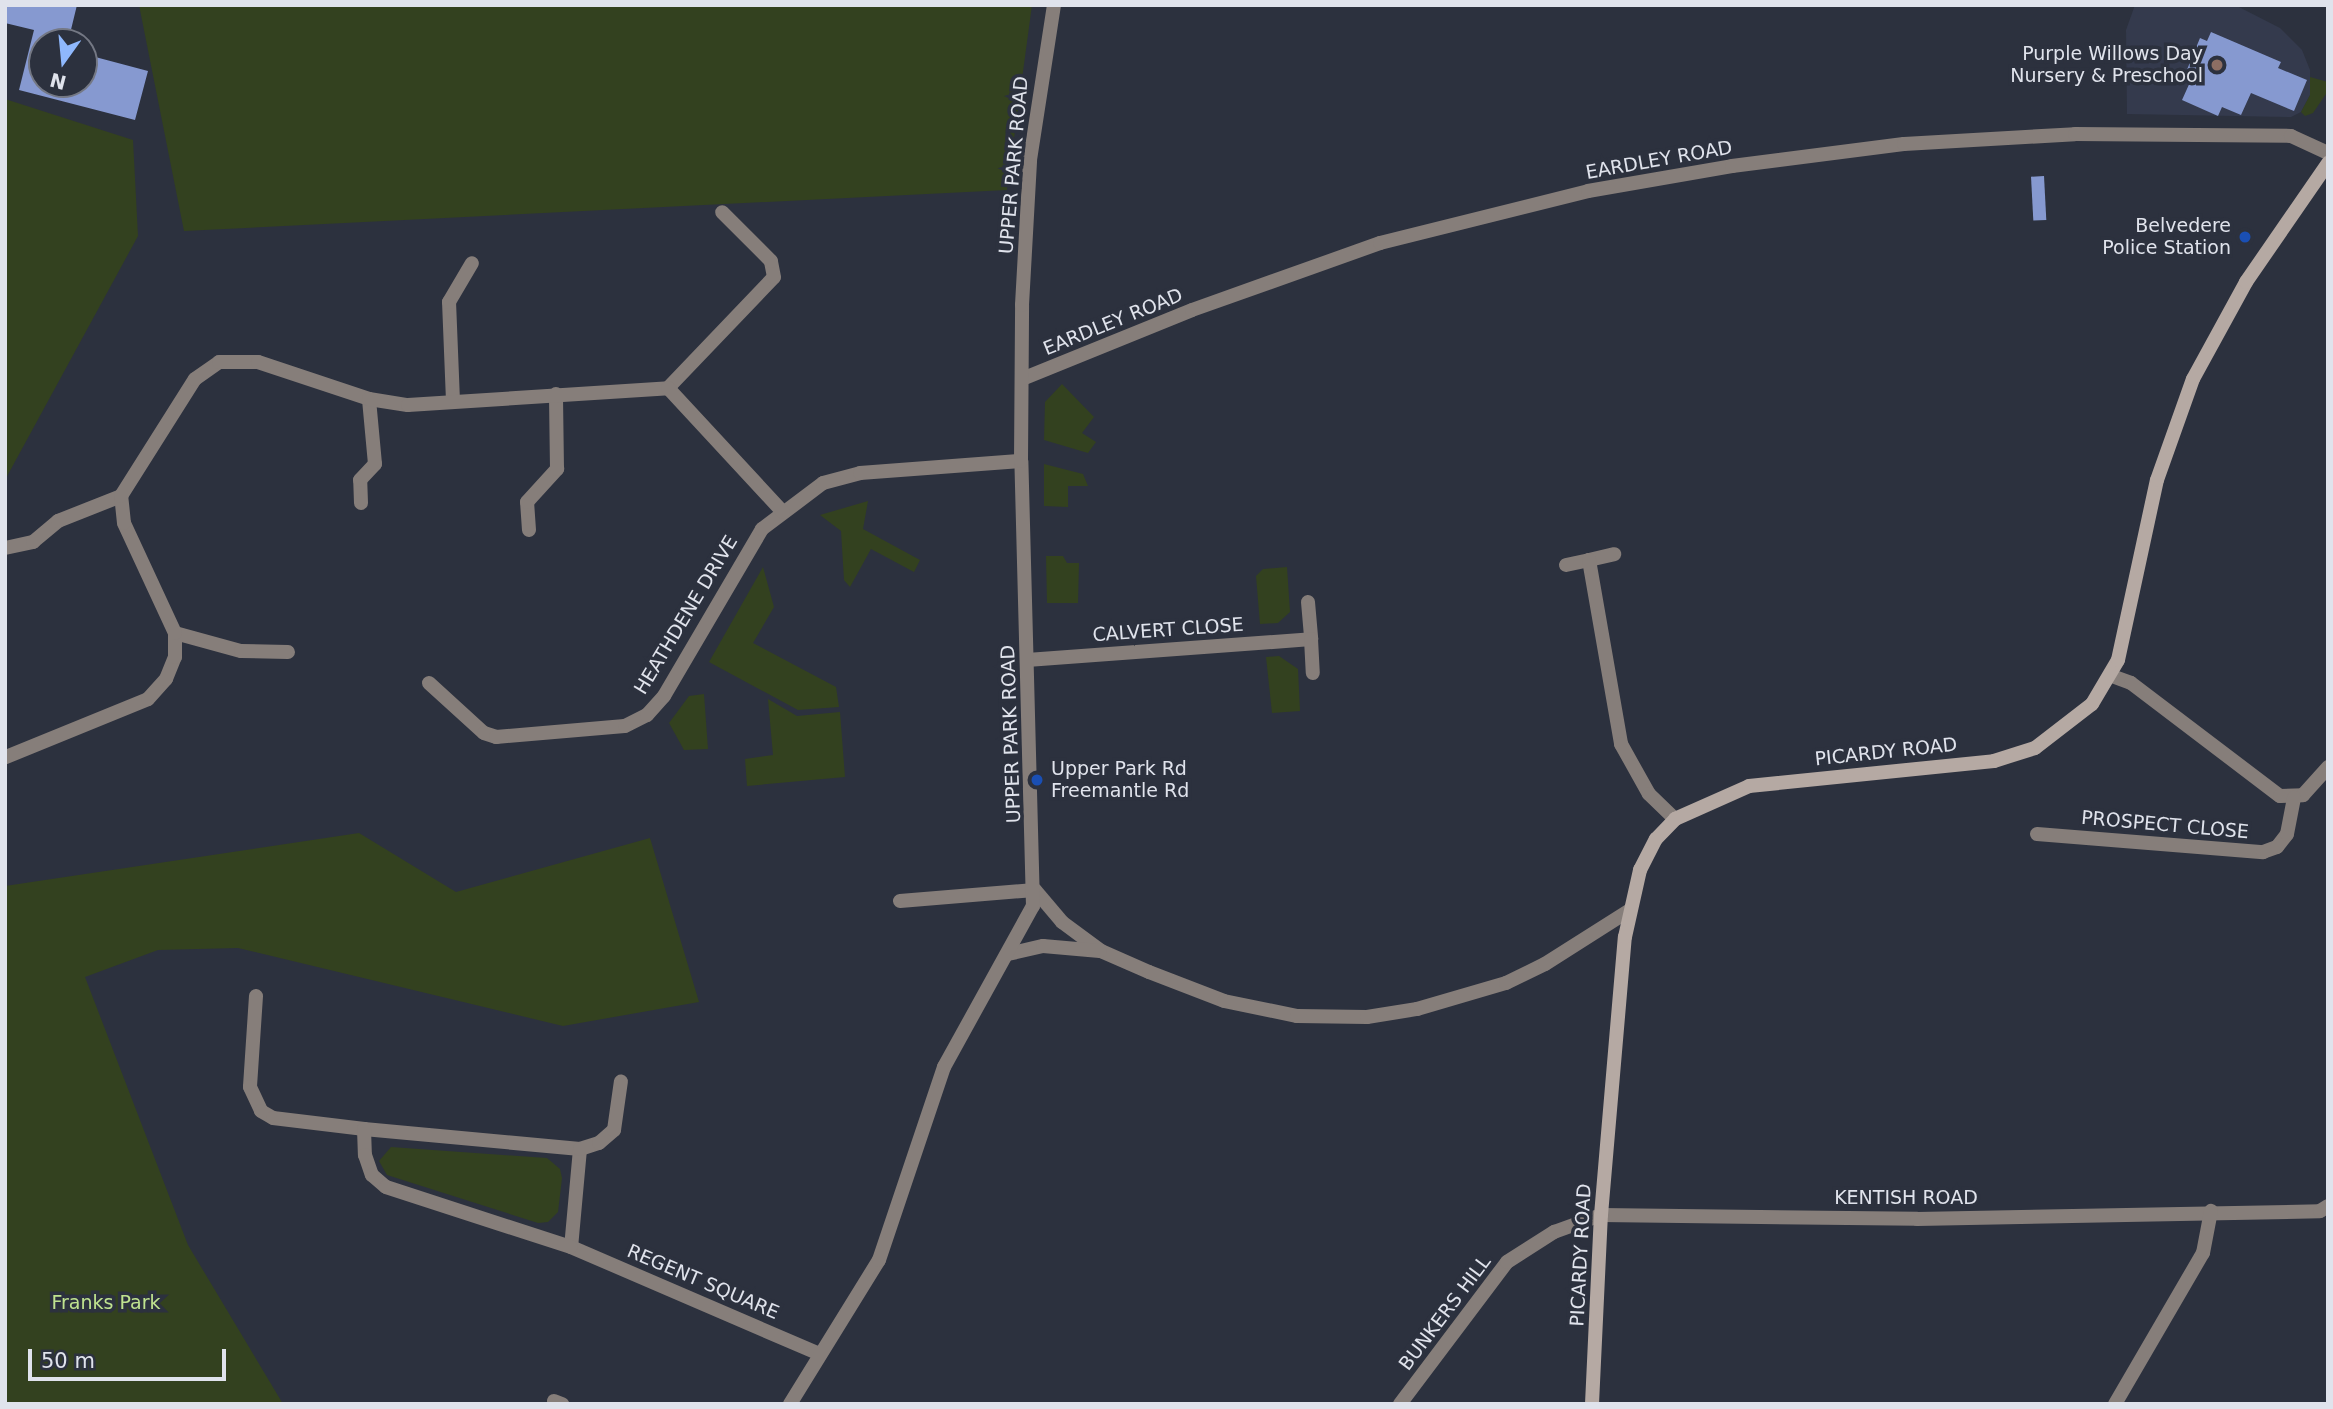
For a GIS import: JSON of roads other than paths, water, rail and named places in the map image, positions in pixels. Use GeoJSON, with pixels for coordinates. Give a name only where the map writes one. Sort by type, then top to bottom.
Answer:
{"type":"FeatureCollection","features":[{"type":"Feature","properties":{"kind":"main road","name":"PICARDY ROAD"},"geometry":{"type":"LineString","coordinates":[[1592,1404],[1601,1215],[1630,910],[1640,870],[1656,839],[1675,819],[1749,786],[1994,761],[2025,751],[2092,704],[2112,676],[2157,480],[2193,379],[2246,282],[2328,163]]}},
{"type":"Feature","properties":{"kind":"street","name":"UPPER PARK ROAD"},"geometry":{"type":"LineString","coordinates":[[790,1404],[879,1259],[944,1067],[1026,923],[1035,890],[1021,461],[1022,379],[1030,160],[1054,5]]}},
{"type":"Feature","properties":{"kind":"street","name":"EARDLEY ROAD"},"geometry":{"type":"LineString","coordinates":[[1022,379],[1192,310],[1392,239],[1588,191],[1732,166],[1904,144],[2075,134],[2291,136],[2328,153]]}},
{"type":"Feature","properties":{"kind":"street"},"geometry":{"type":"LineString","coordinates":[[5,548],[33,542],[58,521],[121,496],[205,367],[233,360],[258,362],[369,399],[408,405],[668,388],[774,277],[771,261],[722,212]]}},
{"type":"Feature","properties":{"kind":"street"},"geometry":{"type":"LineString","coordinates":[[453,401],[449,302],[472,263]]}},
{"type":"Feature","properties":{"kind":"street"},"geometry":{"type":"LineString","coordinates":[[668,388],[783,512]]}},
{"type":"Feature","properties":{"kind":"street"},"geometry":{"type":"LineString","coordinates":[[529,530],[527,502],[557,469],[556,394]]}},
{"type":"Feature","properties":{"kind":"street"},"geometry":{"type":"LineString","coordinates":[[361,503],[360,480],[375,464],[369,399]]}},
{"type":"Feature","properties":{"kind":"street","name":"HEATHDENE DRIVE"},"geometry":{"type":"LineString","coordinates":[[429,683],[484,733],[496,737],[636,721],[664,696],[752,542],[783,512],[823,483],[860,474],[1021,461]]}},
{"type":"Feature","properties":{"kind":"street"},"geometry":{"type":"LineString","coordinates":[[6,757],[148,699],[166,679],[175,657],[175,633],[124,523],[121,496]]}},
{"type":"Feature","properties":{"kind":"street"},"geometry":{"type":"LineString","coordinates":[[1566,565],[1614,554]]}},
{"type":"Feature","properties":{"kind":"street"},"geometry":{"type":"LineString","coordinates":[[1588,560],[1620,744],[1649,794],[1675,819]]}},
{"type":"Feature","properties":{"kind":"street"},"geometry":{"type":"LineString","coordinates":[[1308,602],[1313,673]]}},
{"type":"Feature","properties":{"kind":"street"},"geometry":{"type":"LineString","coordinates":[[175,633],[241,651],[288,652]]}},
{"type":"Feature","properties":{"kind":"street","name":"CALVERT CLOSE"},"geometry":{"type":"LineString","coordinates":[[1027,660],[1311,639]]}},
{"type":"Feature","properties":{"kind":"street"},"geometry":{"type":"LineString","coordinates":[[2112,676],[2132,683],[2280,796],[2294,798],[2315,785],[2328,767]]}},
{"type":"Feature","properties":{"kind":"street","name":"PROSPECT CLOSE"},"geometry":{"type":"LineString","coordinates":[[2037,834],[2263,852],[2277,847],[2287,834],[2294,798]]}},
{"type":"Feature","properties":{"kind":"street"},"geometry":{"type":"LineString","coordinates":[[900,901],[1035,890],[1062,922],[1101,951],[1224,1001],[1297,1016],[1367,1017],[1417,1009],[1506,983],[1545,964],[1630,910]]}},
{"type":"Feature","properties":{"kind":"street"},"geometry":{"type":"LineString","coordinates":[[1008,954],[1044,946],[1101,951]]}},
{"type":"Feature","properties":{"kind":"street"},"geometry":{"type":"LineString","coordinates":[[256,996],[250,1087],[261,1111],[273,1118],[580,1149],[599,1143],[614,1130],[621,1081]]}},
{"type":"Feature","properties":{"kind":"street","name":"REGENT SQUARE"},"geometry":{"type":"LineString","coordinates":[[364,1129],[365,1155],[372,1175],[386,1187],[571,1247],[821,1354]]}},
{"type":"Feature","properties":{"kind":"street"},"geometry":{"type":"LineString","coordinates":[[571,1247],[580,1149]]}},
{"type":"Feature","properties":{"kind":"street","name":"KENTISH ROAD"},"geometry":{"type":"LineString","coordinates":[[1601,1215],[1917,1219],[2211,1211],[2320,1211],[2328,1206]]}},
{"type":"Feature","properties":{"kind":"street"},"geometry":{"type":"LineString","coordinates":[[2115,1404],[2203,1253],[2211,1211]]}},
{"type":"Feature","properties":{"kind":"street","name":"BUNKERS HILL"},"geometry":{"type":"LineString","coordinates":[[1400,1404],[1507,1262],[1554,1232],[1601,1215]]}},
{"type":"Feature","properties":{"kind":"place","name":"Purple Willows Day Nursery & Preschool"},"geometry":{"type":"Point","coordinates":[2217,65]}},
{"type":"Feature","properties":{"kind":"place","name":"Belvedere Police Station"},"geometry":{"type":"Point","coordinates":[2245,237]}},
{"type":"Feature","properties":{"kind":"place","name":"Upper Park Rd Freemantle Rd"},"geometry":{"type":"Point","coordinates":[1037,780]}},
{"type":"Feature","properties":{"kind":"park label","name":"Franks Park"},"geometry":{"type":"Point","coordinates":[106,1303]}}]}
